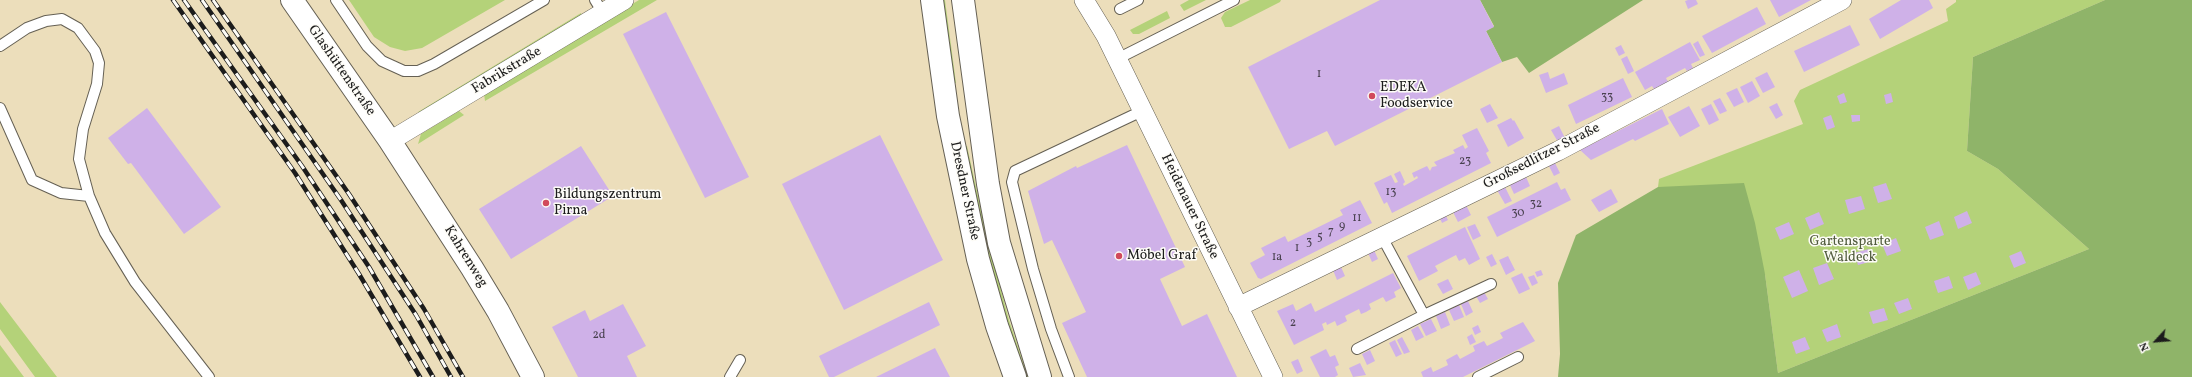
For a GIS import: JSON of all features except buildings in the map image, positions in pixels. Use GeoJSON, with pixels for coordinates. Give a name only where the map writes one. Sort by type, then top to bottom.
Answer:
{"type":"FeatureCollection","features":[{"type":"Feature","properties":{"kind":"main road","name":"Glashüttenstraße"},"geometry":{"type":"LineString","coordinates":[[292,0],[390,141]]}},
{"type":"Feature","properties":{"kind":"main road","name":"Dresdner Straße"},"geometry":{"type":"LineString","coordinates":[[932,0],[948,116],[977,251],[997,326],[1015,377]]}},
{"type":"Feature","properties":{"kind":"main road","name":"Dresdner Straße"},"geometry":{"type":"LineString","coordinates":[[965,3],[988,184],[999,243],[1040,377]]}},
{"type":"Feature","properties":{"kind":"main road","name":"Kahrenweg"},"geometry":{"type":"LineString","coordinates":[[390,141],[498,311],[533,377]]}},
{"type":"Feature","properties":{"kind":"street","name":"Fabrikstraße"},"geometry":{"type":"LineString","coordinates":[[390,141],[599,7],[624,0]]}},
{"type":"Feature","properties":{"kind":"street","name":"Heidenauer Straße"},"geometry":{"type":"LineString","coordinates":[[1072,0],[1106,36]]}},
{"type":"Feature","properties":{"kind":"street","name":"Heidenauer Straße"},"geometry":{"type":"LineString","coordinates":[[1084,0],[1106,36],[1273,377]]}},
{"type":"Feature","properties":{"kind":"street","name":"Großsedlitzer Straße"},"geometry":{"type":"LineString","coordinates":[[1238,307],[1565,147],[1842,0]]}},
{"type":"Feature","properties":{"kind":"lane"},"geometry":{"type":"LineString","coordinates":[[336,0],[367,46],[382,61],[404,71],[418,71],[434,64],[544,0]]}},
{"type":"Feature","properties":{"kind":"lane"},"geometry":{"type":"LineString","coordinates":[[1120,9],[1138,0]]}},
{"type":"Feature","properties":{"kind":"lane"},"geometry":{"type":"LineString","coordinates":[[1117,59],[1234,0]]}},
{"type":"Feature","properties":{"kind":"lane"},"geometry":{"type":"LineString","coordinates":[[0,46],[26,28],[46,21],[62,19],[78,28],[95,51],[99,63],[97,84],[83,129],[79,159],[89,196],[106,233],[135,282],[209,377]]}},
{"type":"Feature","properties":{"kind":"lane"},"geometry":{"type":"LineString","coordinates":[[0,108],[32,180],[61,193],[89,196]]}},
{"type":"Feature","properties":{"kind":"lane"},"geometry":{"type":"LineString","coordinates":[[1070,377],[1051,329],[1032,269],[1012,182],[1015,171],[1142,111]]}},
{"type":"Feature","properties":{"kind":"lane"},"geometry":{"type":"LineString","coordinates":[[1382,237],[1424,315]]}},
{"type":"Feature","properties":{"kind":"lane"},"geometry":{"type":"LineString","coordinates":[[1357,349],[1424,315],[1491,284]]}},
{"type":"Feature","properties":{"kind":"lane"},"geometry":{"type":"LineString","coordinates":[[1478,377],[1518,357]]}},
{"type":"Feature","properties":{"kind":"lane"},"geometry":{"type":"LineString","coordinates":[[730,377],[740,360]]}},
{"type":"Feature","properties":{"kind":"green space"},"geometry":{"type":"Polygon","coordinates":[[[349,0],[505,0],[422,48],[405,51],[390,47],[374,37],[349,0]]]}},
{"type":"Feature","properties":{"kind":"green space"},"geometry":{"type":"Polygon","coordinates":[[[639,0],[657,0],[485,101],[484,94],[639,0]]]}},
{"type":"Feature","properties":{"kind":"green space"},"geometry":{"type":"Polygon","coordinates":[[[940,0],[945,0],[956,83],[951,83],[940,0]]]}},
{"type":"Feature","properties":{"kind":"green space"},"geometry":{"type":"Polygon","coordinates":[[[1189,0],[1206,0],[1184,11],[1180,5],[1189,0]]]}},
{"type":"Feature","properties":{"kind":"green space"},"geometry":{"type":"Polygon","coordinates":[[[1250,0],[1281,0],[1280,2],[1231,27],[1225,27],[1221,18],[1225,12],[1250,0]]]}},
{"type":"Feature","properties":{"kind":"green space"},"geometry":{"type":"Polygon","coordinates":[[[1480,0],[1643,0],[1529,73],[1517,57],[1502,62],[1486,31],[1494,26],[1480,0]]]}},
{"type":"Feature","properties":{"kind":"green space","name":"Gartensparte Waldeck"},"geometry":{"type":"Polygon","coordinates":[[[1956,0],[2105,0],[1973,57],[1967,151],[1998,169],[2089,249],[1778,373],[1765,274],[1658,187],[1659,179],[1803,124],[1794,101],[1800,90],[1948,21],[1946,9],[1956,2],[1956,0]]]}},
{"type":"Feature","properties":{"kind":"green space"},"geometry":{"type":"Polygon","coordinates":[[[2105,0],[2192,0],[2192,377],[1558,377],[1560,354],[1558,283],[1576,235],[1658,187],[1744,183],[1755,223],[1765,274],[1778,373],[2089,249],[1998,169],[1967,151],[1973,57],[2105,0]]]}},
{"type":"Feature","properties":{"kind":"green space"},"geometry":{"type":"Polygon","coordinates":[[[1167,11],[1170,18],[1139,34],[1133,34],[1130,30],[1167,11]]]}},
{"type":"Feature","properties":{"kind":"green space"},"geometry":{"type":"Polygon","coordinates":[[[581,13],[582,16],[421,114],[418,112],[581,13]]]}},
{"type":"Feature","properties":{"kind":"green space"},"geometry":{"type":"Polygon","coordinates":[[[459,111],[464,115],[418,144],[421,134],[459,111]]]}},
{"type":"Feature","properties":{"kind":"green space"},"geometry":{"type":"Polygon","coordinates":[[[962,146],[967,146],[989,246],[1009,320],[1028,377],[1024,377],[1005,320],[972,194],[962,146]]]}},
{"type":"Feature","properties":{"kind":"green space"},"geometry":{"type":"Polygon","coordinates":[[[0,302],[57,377],[35,377],[0,329],[0,302]]]}},
{"type":"Feature","properties":{"kind":"green space"},"geometry":{"type":"Polygon","coordinates":[[[0,345],[24,377],[0,377],[0,345]]]}},
{"type":"Feature","properties":{"kind":"railway"},"geometry":{"type":"LineString","coordinates":[[173,0],[295,173],[359,274],[420,377]]}},
{"type":"Feature","properties":{"kind":"railway"},"geometry":{"type":"LineString","coordinates":[[184,0],[302,166],[369,267],[433,377]]}},
{"type":"Feature","properties":{"kind":"railway"},"geometry":{"type":"LineString","coordinates":[[202,0],[341,200],[416,315],[451,377]]}},
{"type":"Feature","properties":{"kind":"railway"},"geometry":{"type":"LineString","coordinates":[[213,0],[349,194],[424,309],[463,377]]}},
{"type":"Feature","properties":{"kind":"place","name":"EDEKA Foodservice"},"geometry":{"type":"Point","coordinates":[1372,96]}},
{"type":"Feature","properties":{"kind":"place","name":"Bildungszentrum Pirna"},"geometry":{"type":"Point","coordinates":[546,203]}},
{"type":"Feature","properties":{"kind":"place","name":"Möbel Graf"},"geometry":{"type":"Point","coordinates":[1119,256]}}]}
